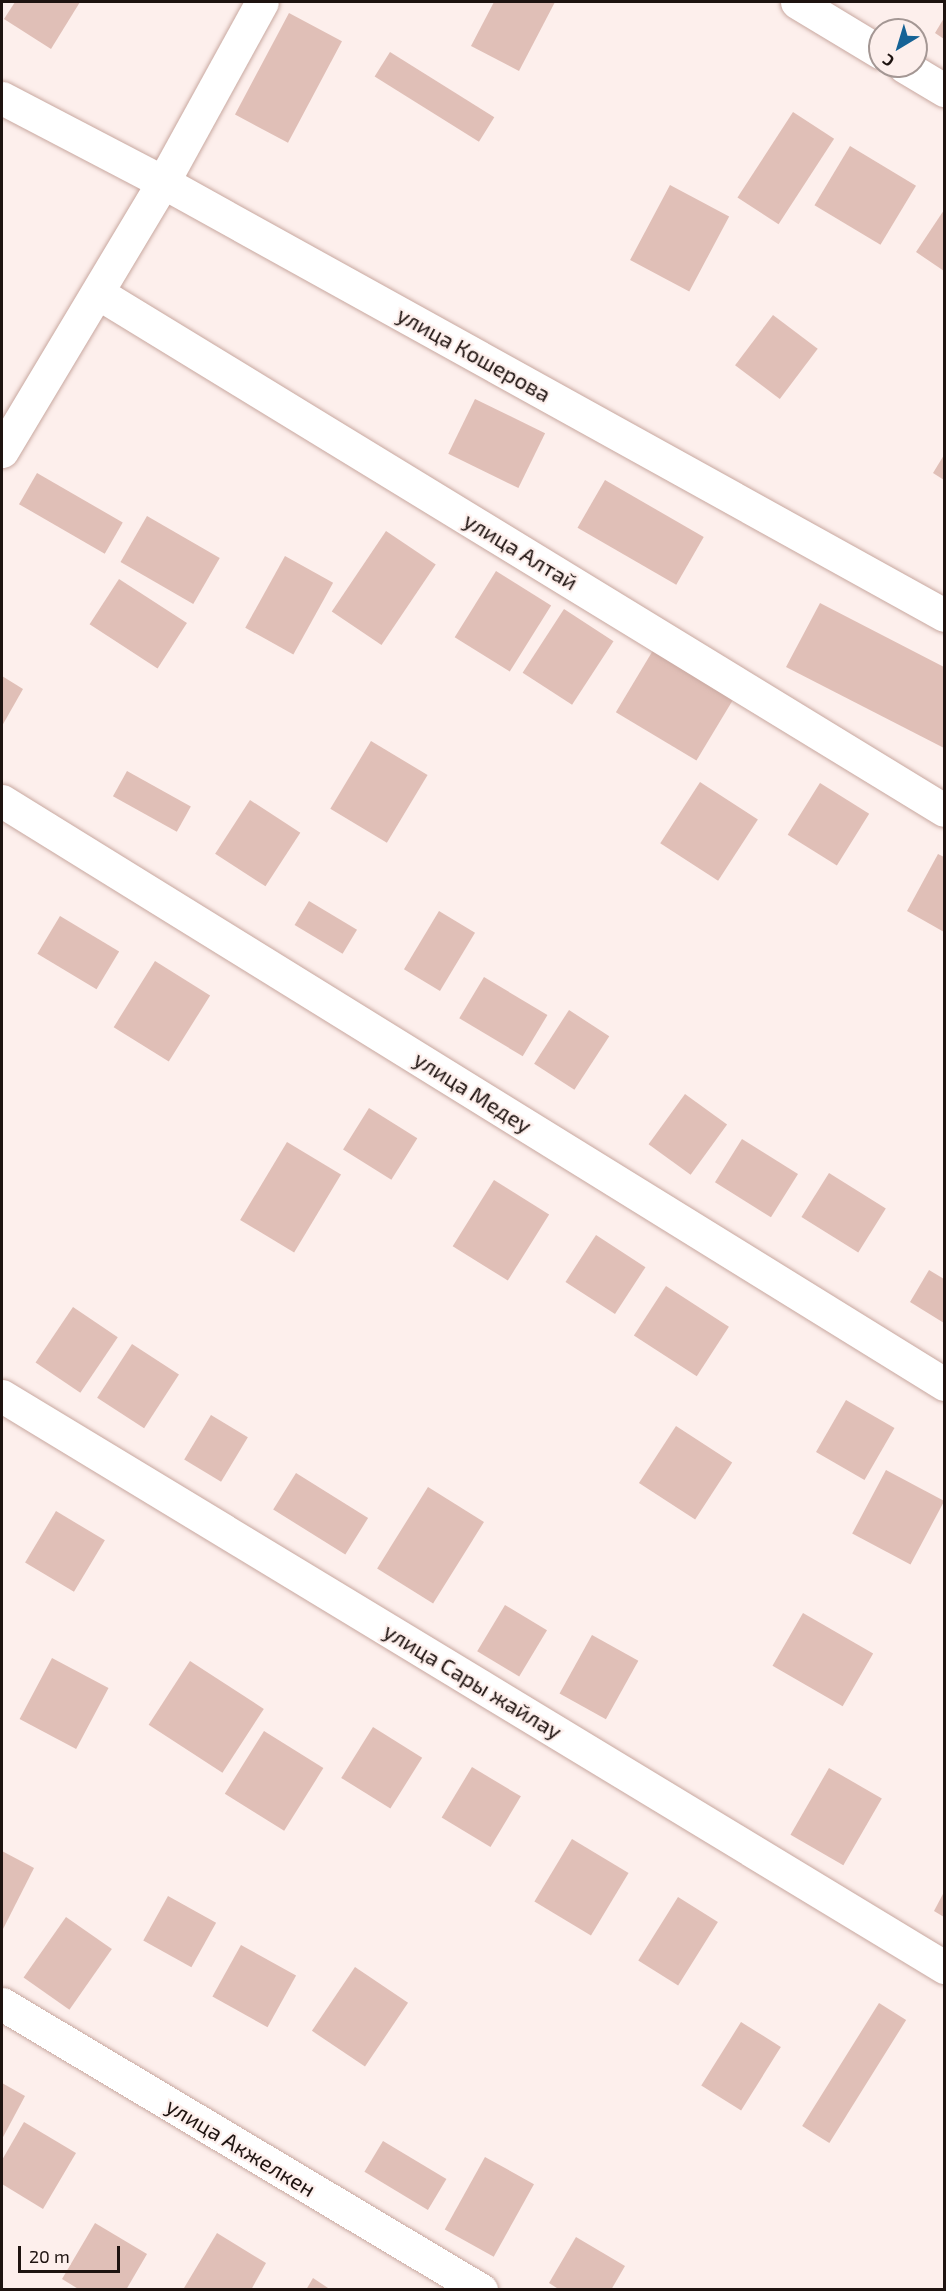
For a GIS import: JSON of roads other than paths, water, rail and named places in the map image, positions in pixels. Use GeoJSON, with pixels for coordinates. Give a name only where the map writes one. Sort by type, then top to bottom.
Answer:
{"type":"FeatureCollection","features":[{"type":"Feature","properties":{"kind":"street"},"geometry":{"type":"LineString","coordinates":[[2,451],[163,182],[262,2]]}},
{"type":"Feature","properties":{"kind":"street"},"geometry":{"type":"LineString","coordinates":[[796,2],[868,45]]}},
{"type":"Feature","properties":{"kind":"street"},"geometry":{"type":"LineString","coordinates":[[924,78],[945,90]]}},
{"type":"Feature","properties":{"kind":"street","name":"улица Кошерова"},"geometry":{"type":"LineString","coordinates":[[2,98],[163,182],[945,615]]}},
{"type":"Feature","properties":{"kind":"street","name":"улица Алтай"},"geometry":{"type":"LineString","coordinates":[[98,293],[945,810]]}},
{"type":"Feature","properties":{"kind":"street","name":"улица Медеу"},"geometry":{"type":"LineString","coordinates":[[2,801],[945,1384]]}},
{"type":"Feature","properties":{"kind":"street","name":"улица Сары жайлау"},"geometry":{"type":"LineString","coordinates":[[2,1396],[945,1967]]}},
{"type":"Feature","properties":{"kind":"street","name":"улица Акжелкен"},"geometry":{"type":"LineString","coordinates":[[2,2004],[481,2289]]}}]}
